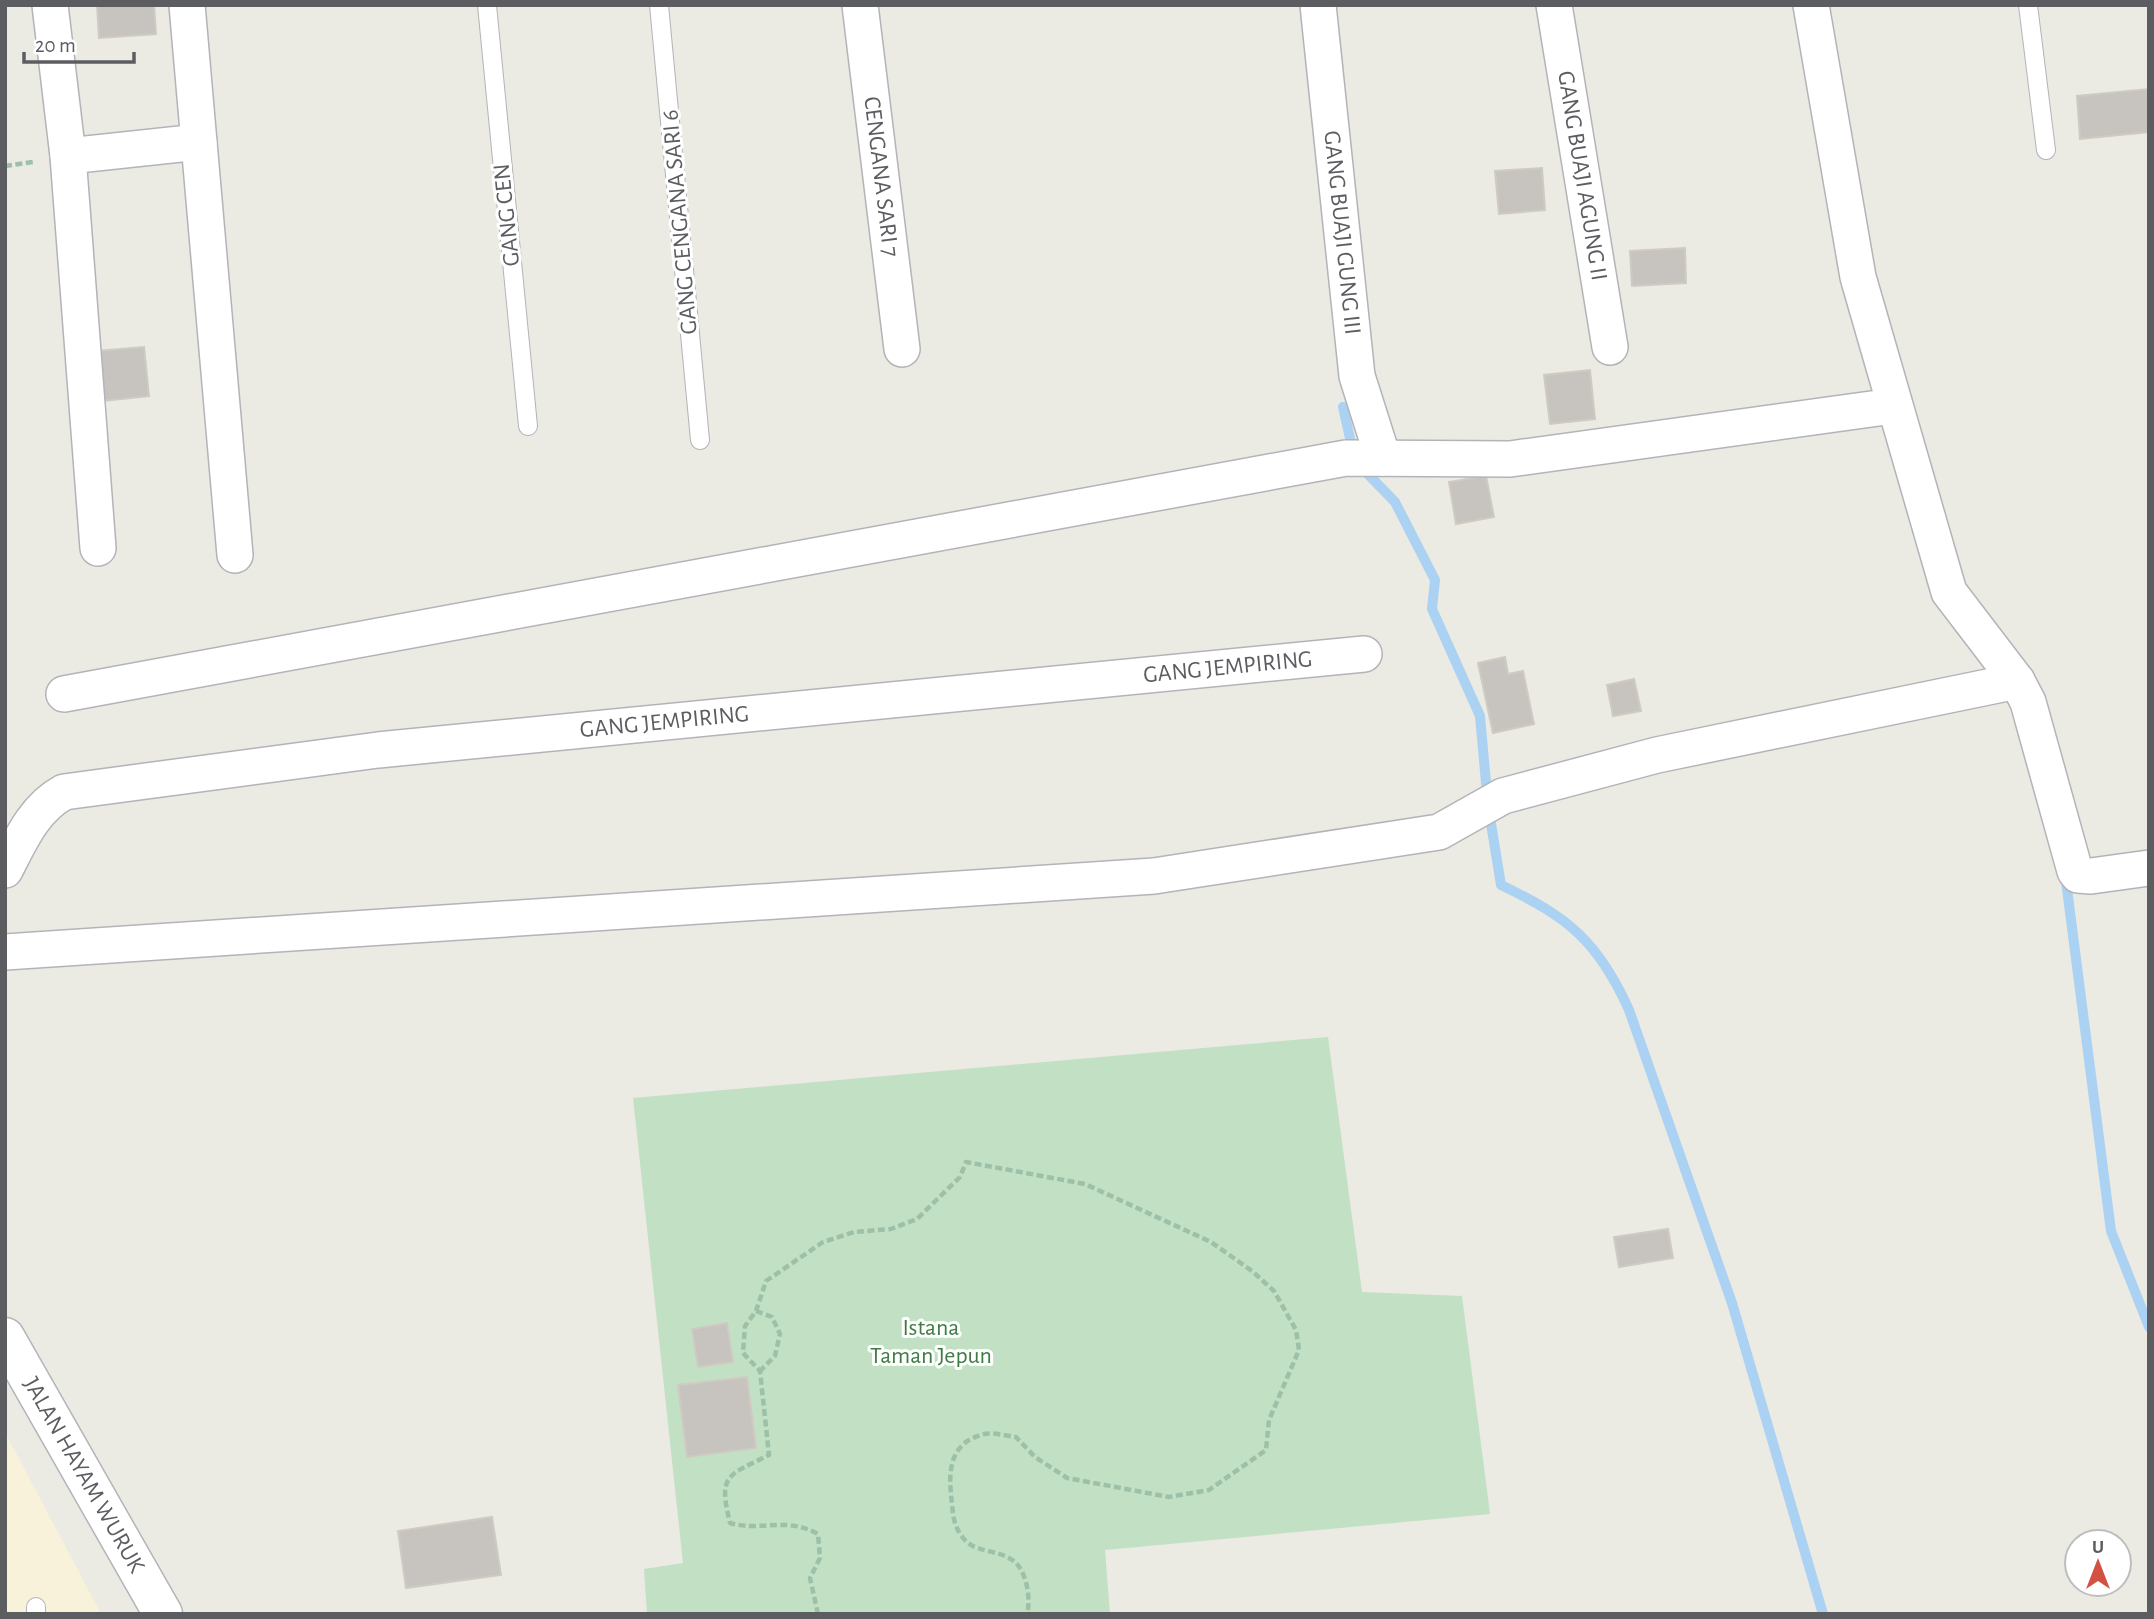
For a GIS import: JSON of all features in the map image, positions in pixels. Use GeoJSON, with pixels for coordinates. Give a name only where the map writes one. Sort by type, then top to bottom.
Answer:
{"type":"FeatureCollection","features":[{"type":"Feature","properties":{"kind":"main road","name":"JALAN HAYAM WURUK"},"geometry":{"type":"LineString","coordinates":[[5,1337],[163,1614]]}},
{"type":"Feature","properties":{"kind":"street"},"geometry":{"type":"LineString","coordinates":[[50,5],[68,156],[98,548]]}},
{"type":"Feature","properties":{"kind":"street"},"geometry":{"type":"LineString","coordinates":[[187,5],[235,555]]}},
{"type":"Feature","properties":{"kind":"street","name":"CENGANA SARI 7"},"geometry":{"type":"LineString","coordinates":[[860,5],[902,349]]}},
{"type":"Feature","properties":{"kind":"street","name":"GANG BUAJI GUNG III"},"geometry":{"type":"LineString","coordinates":[[1318,5],[1367,458]]}},
{"type":"Feature","properties":{"kind":"street","name":"GANG BUAJI AGUNG II"},"geometry":{"type":"LineString","coordinates":[[1554,5],[1609,347]]}},
{"type":"Feature","properties":{"kind":"street"},"geometry":{"type":"LineString","coordinates":[[1811,5],[1858,277],[1893,406],[1949,592],[2017,681],[2036,725],[2075,871],[2091,876],[2149,867]]}},
{"type":"Feature","properties":{"kind":"street"},"geometry":{"type":"LineString","coordinates":[[68,156],[199,142]]}},
{"type":"Feature","properties":{"kind":"street"},"geometry":{"type":"LineString","coordinates":[[64,694],[1367,458],[1510,458],[1893,406]]}},
{"type":"Feature","properties":{"kind":"street","name":"GANG JEMPIRING"},"geometry":{"type":"LineString","coordinates":[[5,870],[23,834],[51,799],[64,792],[378,750],[1364,654]]}},
{"type":"Feature","properties":{"kind":"street"},"geometry":{"type":"LineString","coordinates":[[5,952],[1154,876],[1439,832],[1491,802],[1657,755],[2017,681]]}},
{"type":"Feature","properties":{"kind":"lane","name":"GANG CEN"},"geometry":{"type":"LineString","coordinates":[[486,5],[528,426]]}},
{"type":"Feature","properties":{"kind":"lane","name":"GANG CENGANA SARI 6"},"geometry":{"type":"LineString","coordinates":[[659,5],[701,440]]}},
{"type":"Feature","properties":{"kind":"lane"},"geometry":{"type":"LineString","coordinates":[[2028,5],[2046,150]]}},
{"type":"Feature","properties":{"kind":"path"},"geometry":{"type":"LineString","coordinates":[[818,1614],[810,1578],[820,1558],[818,1534],[800,1524],[742,1527],[730,1523],[722,1492],[731,1474],[769,1455],[760,1371],[743,1353],[745,1326],[756,1311],[766,1281],[823,1242],[843,1235],[891,1229],[917,1219],[960,1177],[965,1162],[1085,1184],[1211,1242],[1252,1271],[1274,1291],[1296,1330],[1299,1350],[1269,1420],[1266,1450],[1209,1490],[1169,1497],[1067,1478],[1035,1457],[1016,1437],[985,1434],[962,1446],[951,1460],[954,1525],[968,1544],[995,1551],[1016,1563],[1025,1580],[1029,1606],[1027,1614]]}},
{"type":"Feature","properties":{"kind":"path"},"geometry":{"type":"LineString","coordinates":[[756,1311],[772,1317],[780,1334],[775,1356],[760,1371]]}},
{"type":"Feature","properties":{"kind":"shaded area"},"geometry":{"type":"Polygon","coordinates":[[[5,1432],[99,1610],[101,1614],[5,1614],[5,1432]]]}},
{"type":"Feature","properties":{"kind":"green space","name":"Istana Taman Jepun"},"geometry":{"type":"Polygon","coordinates":[[[1328,1037],[1362,1292],[1462,1296],[1490,1514],[1105,1550],[1110,1614],[647,1614],[644,1569],[683,1563],[633,1098],[1328,1037]]]}},
{"type":"Feature","properties":{"kind":"building"},"geometry":{"type":"Polygon","coordinates":[[[97,5],[154,5],[156,34],[99,38],[97,5]]]}},
{"type":"Feature","properties":{"kind":"building"},"geometry":{"type":"Polygon","coordinates":[[[2149,89],[2149,132],[2080,139],[2077,96],[2149,89]]]}},
{"type":"Feature","properties":{"kind":"building"},"geometry":{"type":"Polygon","coordinates":[[[1542,168],[1545,210],[1499,214],[1495,171],[1542,168]]]}},
{"type":"Feature","properties":{"kind":"building"},"geometry":{"type":"Polygon","coordinates":[[[1685,248],[1686,283],[1632,286],[1630,251],[1685,248]]]}},
{"type":"Feature","properties":{"kind":"building"},"geometry":{"type":"Polygon","coordinates":[[[144,347],[149,396],[103,401],[98,351],[144,347]]]}},
{"type":"Feature","properties":{"kind":"building"},"geometry":{"type":"Polygon","coordinates":[[[1590,370],[1595,419],[1550,424],[1544,375],[1590,370]]]}},
{"type":"Feature","properties":{"kind":"building"},"geometry":{"type":"Polygon","coordinates":[[[1486,476],[1494,517],[1456,524],[1449,482],[1486,476]]]}},
{"type":"Feature","properties":{"kind":"building"},"geometry":{"type":"Polygon","coordinates":[[[1505,657],[1508,674],[1523,671],[1534,724],[1493,733],[1478,663],[1505,657]]]}},
{"type":"Feature","properties":{"kind":"building"},"geometry":{"type":"Polygon","coordinates":[[[1634,679],[1641,711],[1613,716],[1607,685],[1634,679]]]}},
{"type":"Feature","properties":{"kind":"building"},"geometry":{"type":"Polygon","coordinates":[[[1668,1229],[1673,1258],[1619,1267],[1614,1237],[1668,1229]]]}},
{"type":"Feature","properties":{"kind":"building"},"geometry":{"type":"Polygon","coordinates":[[[727,1323],[733,1362],[698,1367],[692,1329],[727,1323]]]}},
{"type":"Feature","properties":{"kind":"building"},"geometry":{"type":"Polygon","coordinates":[[[747,1377],[756,1448],[687,1457],[678,1385],[747,1377]]]}},
{"type":"Feature","properties":{"kind":"building"},"geometry":{"type":"Polygon","coordinates":[[[492,1517],[501,1575],[406,1588],[398,1531],[492,1517]]]}},
{"type":"Feature","properties":{"kind":"waterway"},"geometry":{"type":"LineString","coordinates":[[1343,407],[1353,452]]}},
{"type":"Feature","properties":{"kind":"waterway"},"geometry":{"type":"LineString","coordinates":[[1360,466],[1395,502],[1435,580],[1432,609],[1480,716],[1488,805],[1501,885],[1545,908],[1578,934],[1605,966],[1629,1010],[1732,1303],[1823,1614]]}},
{"type":"Feature","properties":{"kind":"waterway"},"geometry":{"type":"LineString","coordinates":[[2066,881],[2111,1231],[2149,1327]]}}]}
